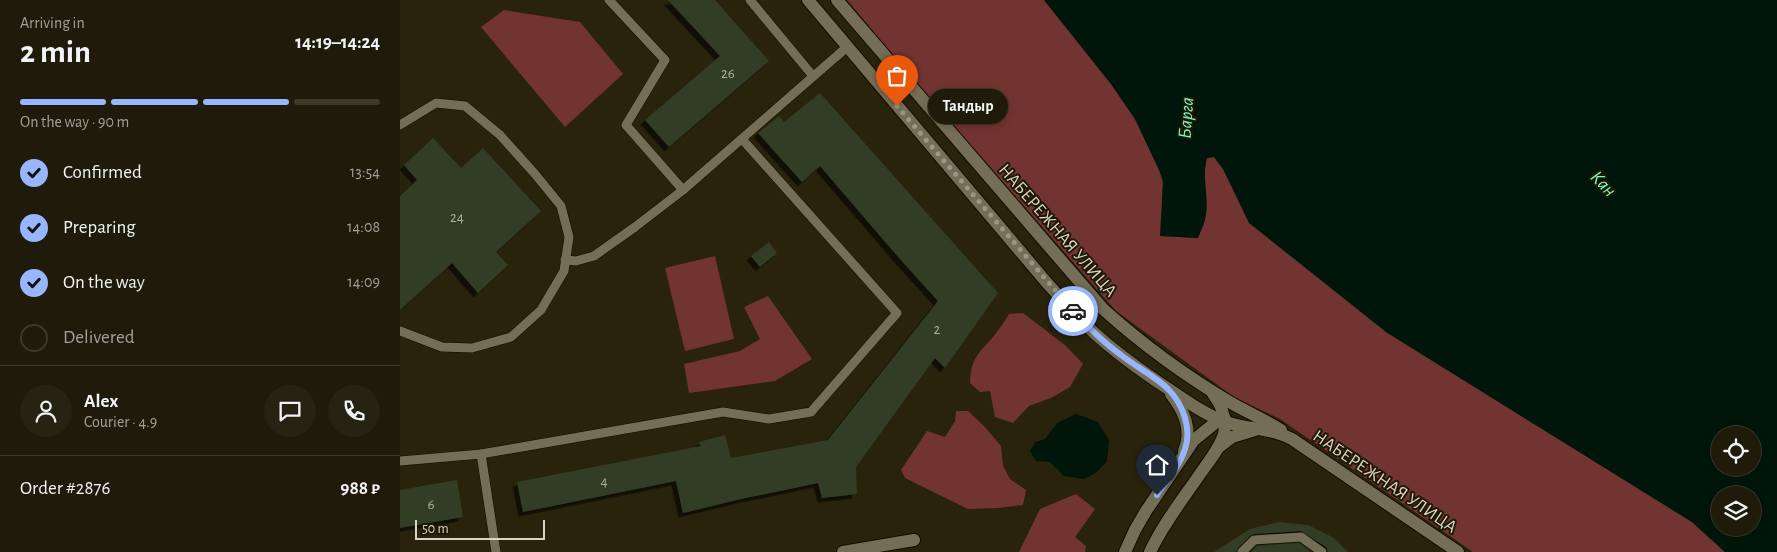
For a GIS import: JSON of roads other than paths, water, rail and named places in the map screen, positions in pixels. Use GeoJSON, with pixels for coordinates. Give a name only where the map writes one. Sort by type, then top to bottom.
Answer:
{"type":"FeatureCollection","features":[{"type":"Feature","properties":{"kind":"main road","name":"НАБЕРЕЖНАЯ УЛИЦА"},"geometry":{"type":"LineString","coordinates":[[808,0],[1047,283],[1087,326],[1123,357],[1203,412],[1241,426],[1266,425]]}},
{"type":"Feature","properties":{"kind":"main road","name":"НАБЕРЕЖНАЯ УЛИЦА"},"geometry":{"type":"LineString","coordinates":[[837,0],[1103,309],[1137,339],[1204,386],[1266,425],[1282,430],[1292,439],[1458,552]]}},
{"type":"Feature","properties":{"kind":"main road"},"geometry":{"type":"LineString","coordinates":[[847,46],[863,31]]}},
{"type":"Feature","properties":{"kind":"main road"},"geometry":{"type":"LineString","coordinates":[[1204,386],[1220,404],[1224,421],[1224,434],[1214,453]]}},
{"type":"Feature","properties":{"kind":"main road"},"geometry":{"type":"LineString","coordinates":[[1168,389],[1185,417],[1188,432],[1186,447],[1180,463]]}},
{"type":"Feature","properties":{"kind":"main road"},"geometry":{"type":"LineString","coordinates":[[1125,552],[1134,530],[1146,511],[1199,436],[1215,423],[1224,421]]}},
{"type":"Feature","properties":{"kind":"main road"},"geometry":{"type":"LineString","coordinates":[[1150,552],[1164,525],[1222,444],[1232,437],[1266,425]]}},
{"type":"Feature","properties":{"kind":"main road"},"geometry":{"type":"LineString","coordinates":[[843,552],[914,540]]}},
{"type":"Feature","properties":{"kind":"lane"},"geometry":{"type":"LineString","coordinates":[[609,0],[665,60],[626,125],[683,190]]}},
{"type":"Feature","properties":{"kind":"lane"},"geometry":{"type":"LineString","coordinates":[[750,0],[813,76]]}},
{"type":"Feature","properties":{"kind":"lane"},"geometry":{"type":"LineString","coordinates":[[566,260],[576,261],[594,256],[683,190],[847,46]]}},
{"type":"Feature","properties":{"kind":"lane"},"geometry":{"type":"LineString","coordinates":[[400,125],[436,103],[465,106],[500,135],[561,206],[569,238],[564,270],[541,310],[511,337],[472,348],[442,347],[400,331]]}},
{"type":"Feature","properties":{"kind":"lane"},"geometry":{"type":"LineString","coordinates":[[400,461],[481,454],[723,412],[769,419],[811,412],[897,313],[742,139]]}},
{"type":"Feature","properties":{"kind":"lane"},"geometry":{"type":"LineString","coordinates":[[481,454],[496,552]]}},
{"type":"Feature","properties":{"kind":"lane"},"geometry":{"type":"LineString","coordinates":[[1242,552],[1254,540],[1301,537],[1322,552]]}},
{"type":"Feature","properties":{"kind":"water"},"geometry":{"type":"Polygon","coordinates":[[[1044,0],[1777,0],[1777,552],[1725,552],[1692,522],[1386,332],[1249,223],[1223,169],[1214,157],[1207,158],[1205,166],[1207,204],[1204,224],[1198,238],[1160,236],[1163,182],[1135,119],[1111,84],[1044,0]]]}},
{"type":"Feature","properties":{"kind":"water"},"geometry":{"type":"Polygon","coordinates":[[[1076,414],[1098,422],[1109,440],[1107,461],[1097,472],[1084,479],[1064,476],[1050,462],[1036,461],[1030,451],[1035,442],[1045,439],[1057,423],[1076,414]]]}},
{"type":"Feature","properties":{"kind":"place","name":"Тандыр"},"geometry":{"type":"Point","coordinates":[897,106]}},
{"type":"Feature","properties":{"kind":"water label","name":"Барга"},"geometry":{"type":"Point","coordinates":[1185,118]}},
{"type":"Feature","properties":{"kind":"water label","name":"Кан"},"geometry":{"type":"Point","coordinates":[1604,183]}}]}
